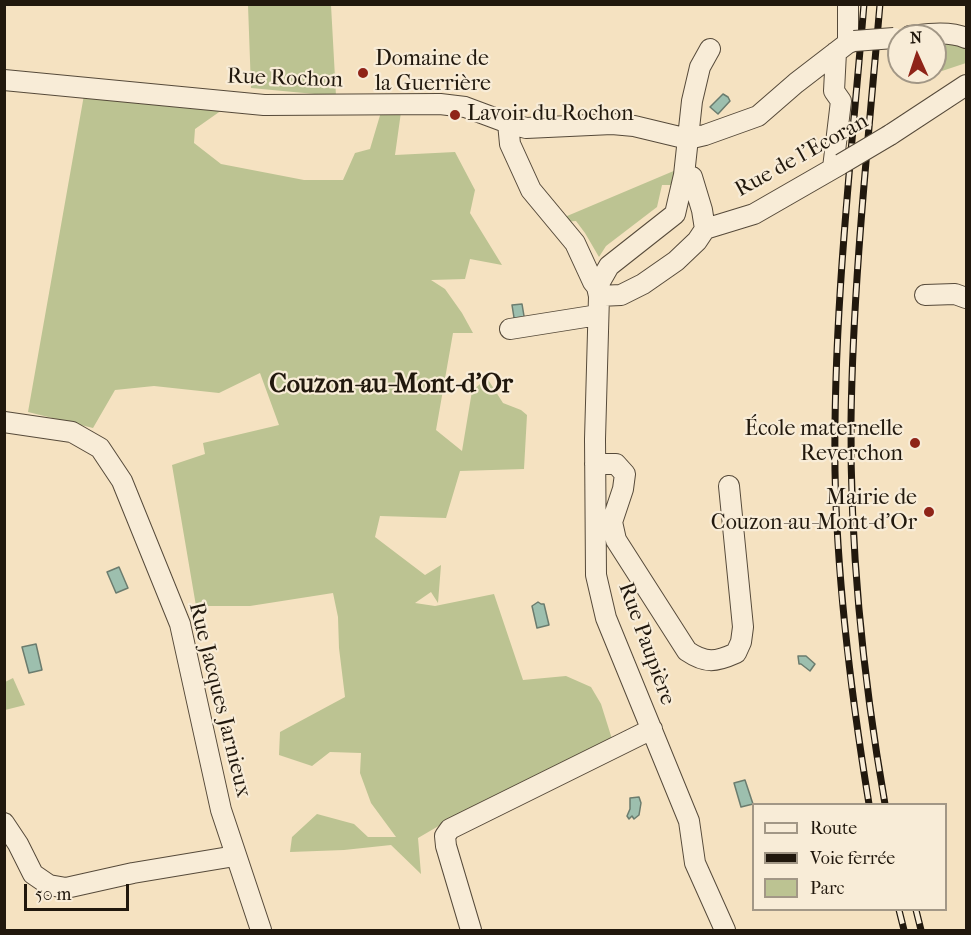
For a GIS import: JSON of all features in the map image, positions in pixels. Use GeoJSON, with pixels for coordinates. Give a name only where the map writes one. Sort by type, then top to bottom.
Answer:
{"type":"FeatureCollection","features":[{"type":"Feature","properties":{"kind":"street"},"geometry":{"type":"LineString","coordinates":[[837,166],[841,100],[834,91],[846,45],[848,4]]}},
{"type":"Feature","properties":{"kind":"street"},"geometry":{"type":"LineString","coordinates":[[947,34],[966,38]]}},
{"type":"Feature","properties":{"kind":"street"},"geometry":{"type":"LineString","coordinates":[[846,45],[887,39]]}},
{"type":"Feature","properties":{"kind":"street","name":"Rue Rochon"},"geometry":{"type":"LineString","coordinates":[[4,80],[264,105],[440,104],[465,107],[526,128],[612,124],[634,126],[688,139],[758,116],[795,83],[846,45]]}},
{"type":"Feature","properties":{"kind":"street"},"geometry":{"type":"LineString","coordinates":[[598,300],[609,266],[675,214],[684,175],[692,101],[700,67],[710,49]]}},
{"type":"Feature","properties":{"kind":"street","name":"Rue de l'Ecoran"},"geometry":{"type":"LineString","coordinates":[[705,229],[754,214],[890,135],[966,85]]}},
{"type":"Feature","properties":{"kind":"street"},"geometry":{"type":"LineString","coordinates":[[508,123],[510,144],[531,190],[575,243],[593,282],[598,300]]}},
{"type":"Feature","properties":{"kind":"street"},"geometry":{"type":"LineString","coordinates":[[510,329],[598,300],[621,295],[643,284],[676,261],[697,241],[705,229],[692,177],[684,175]]}},
{"type":"Feature","properties":{"kind":"street"},"geometry":{"type":"LineString","coordinates":[[925,295],[955,294],[966,298]]}},
{"type":"Feature","properties":{"kind":"street","name":"Rue Paupière"},"geometry":{"type":"LineString","coordinates":[[598,300],[595,464],[596,575],[606,618],[688,821],[695,863],[725,930]]}},
{"type":"Feature","properties":{"kind":"street","name":"Rue Jacques Jarnieux"},"geometry":{"type":"LineString","coordinates":[[4,422],[72,432],[100,448],[122,481],[180,624],[221,810],[261,930]]}},
{"type":"Feature","properties":{"kind":"street"},"geometry":{"type":"LineString","coordinates":[[595,464],[616,464],[625,474],[624,489],[612,522],[616,540],[687,651],[698,658],[711,661],[724,659],[736,653],[741,642],[743,627],[729,486]]}},
{"type":"Feature","properties":{"kind":"street"},"geometry":{"type":"LineString","coordinates":[[471,930],[446,846],[444,836],[450,829],[652,729]]}},
{"type":"Feature","properties":{"kind":"street"},"geometry":{"type":"LineString","coordinates":[[4,823],[33,873],[50,885],[66,888],[133,873],[236,856]]}},
{"type":"Feature","properties":{"kind":"green space"},"geometry":{"type":"Polygon","coordinates":[[[248,5],[331,5],[336,96],[251,88],[248,5]]]}},
{"type":"Feature","properties":{"kind":"green space"},"geometry":{"type":"Polygon","coordinates":[[[947,42],[960,44],[965,48],[966,63],[947,69],[947,42]]]}},
{"type":"Feature","properties":{"kind":"green space"},"geometry":{"type":"Polygon","coordinates":[[[84,95],[222,110],[195,129],[194,143],[221,164],[304,180],[343,180],[355,153],[370,149],[381,112],[401,112],[395,155],[455,152],[475,190],[470,213],[502,265],[470,259],[465,279],[431,280],[445,289],[473,333],[453,333],[436,430],[462,451],[472,391],[487,378],[503,403],[527,415],[524,469],[460,471],[446,518],[380,516],[375,537],[425,575],[441,565],[438,603],[431,592],[415,603],[435,606],[494,594],[523,680],[566,676],[591,687],[601,704],[612,739],[418,838],[421,874],[391,845],[290,852],[292,837],[317,814],[354,824],[368,837],[396,837],[371,803],[360,773],[361,753],[330,752],[312,766],[279,755],[280,732],[345,697],[338,617],[333,593],[250,606],[196,606],[172,465],[205,454],[203,443],[279,425],[260,373],[219,393],[154,386],[115,390],[93,428],[28,412],[84,95]]]}},
{"type":"Feature","properties":{"kind":"green space"},"geometry":{"type":"Polygon","coordinates":[[[676,170],[672,185],[662,185],[657,207],[606,246],[599,257],[576,221],[564,222],[560,219],[676,170]]]}},
{"type":"Feature","properties":{"kind":"green space"},"geometry":{"type":"Polygon","coordinates":[[[13,678],[25,705],[5,710],[5,682],[13,678]]]}},
{"type":"Feature","properties":{"kind":"shaded area"},"geometry":{"type":"Polygon","coordinates":[[[723,94],[730,101],[718,114],[710,107],[723,94]]]}},
{"type":"Feature","properties":{"kind":"shaded area"},"geometry":{"type":"Polygon","coordinates":[[[522,304],[525,322],[515,324],[512,305],[522,304]]]}},
{"type":"Feature","properties":{"kind":"shaded area"},"geometry":{"type":"Polygon","coordinates":[[[119,567],[128,588],[116,593],[107,572],[119,567]]]}},
{"type":"Feature","properties":{"kind":"shaded area"},"geometry":{"type":"Polygon","coordinates":[[[538,602],[544,604],[549,625],[537,628],[532,606],[538,602]]]}},
{"type":"Feature","properties":{"kind":"shaded area"},"geometry":{"type":"Polygon","coordinates":[[[36,644],[42,670],[29,673],[22,647],[36,644]]]}},
{"type":"Feature","properties":{"kind":"shaded area"},"geometry":{"type":"Polygon","coordinates":[[[798,656],[806,656],[815,664],[810,671],[799,664],[798,656]]]}},
{"type":"Feature","properties":{"kind":"shaded area"},"geometry":{"type":"Polygon","coordinates":[[[745,780],[752,804],[741,807],[734,783],[745,780]]]}},
{"type":"Feature","properties":{"kind":"shaded area"},"geometry":{"type":"Polygon","coordinates":[[[639,797],[641,803],[639,815],[634,819],[632,816],[629,819],[627,816],[630,809],[630,798],[639,797]]]}},
{"type":"Feature","properties":{"kind":"railway"},"geometry":{"type":"LineString","coordinates":[[864,4],[840,296],[835,471],[846,638],[869,803]]}},
{"type":"Feature","properties":{"kind":"railway"},"geometry":{"type":"LineString","coordinates":[[880,4],[858,265],[852,369],[851,469],[859,614],[870,709],[885,803]]}},
{"type":"Feature","properties":{"kind":"railway"},"geometry":{"type":"LineString","coordinates":[[899,911],[904,930]]}},
{"type":"Feature","properties":{"kind":"railway"},"geometry":{"type":"LineString","coordinates":[[916,911],[921,930]]}},
{"type":"Feature","properties":{"kind":"place","name":"Domaine de la Guerrière"},"geometry":{"type":"Point","coordinates":[363,73]}},
{"type":"Feature","properties":{"kind":"place","name":"Lavoir du Rochon"},"geometry":{"type":"Point","coordinates":[455,115]}},
{"type":"Feature","properties":{"kind":"place","name":"École maternelle Reverchon"},"geometry":{"type":"Point","coordinates":[915,443]}},
{"type":"Feature","properties":{"kind":"place","name":"Mairie de Couzon-au-Mont-d'Or"},"geometry":{"type":"Point","coordinates":[929,512]}},
{"type":"Feature","properties":{"kind":"district","name":"Couzon-au-Mont-d'Or"},"geometry":{"type":"Point","coordinates":[391,386]}}]}
